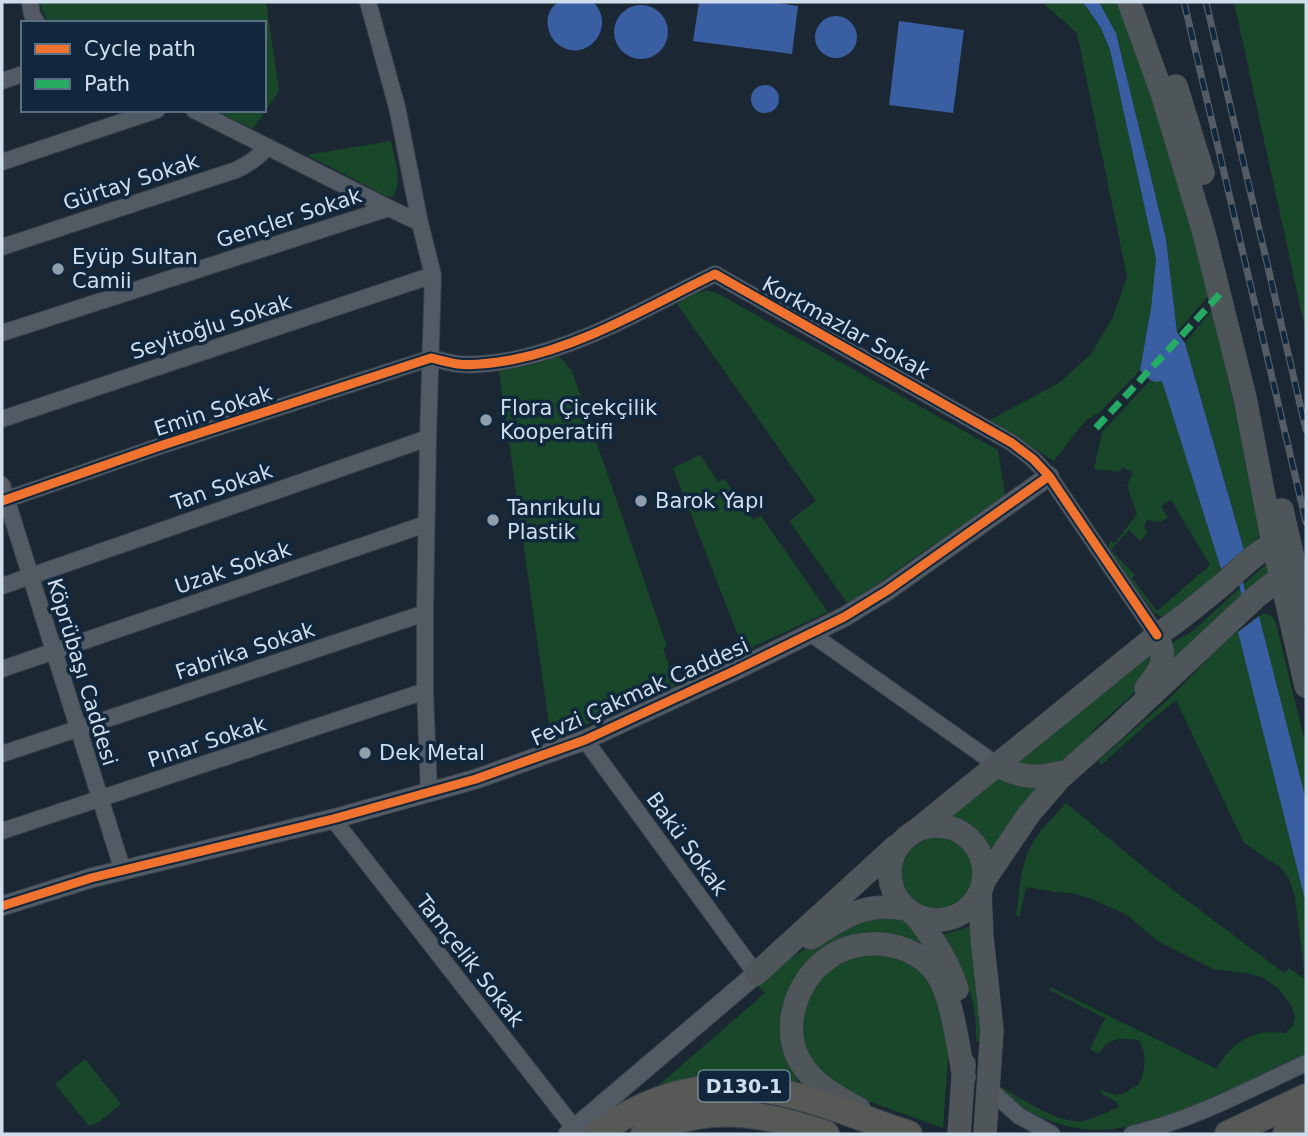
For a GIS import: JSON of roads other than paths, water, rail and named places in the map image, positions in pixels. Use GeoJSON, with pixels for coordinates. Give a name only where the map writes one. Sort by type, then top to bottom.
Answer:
{"type":"FeatureCollection","features":[{"type":"Feature","properties":{"kind":"highway","name":"D130-1"},"geometry":{"type":"LineString","coordinates":[[580,1132],[684,1092],[740,1086],[778,1091],[902,1132]]}},
{"type":"Feature","properties":{"kind":"highway"},"geometry":{"type":"LineString","coordinates":[[1228,1134],[1306,1097]]}},
{"type":"Feature","properties":{"kind":"highway","name":"D130-1"},"geometry":{"type":"LineString","coordinates":[[644,1134],[667,1124],[721,1113],[766,1116],[826,1134]]}},
{"type":"Feature","properties":{"kind":"highway"},"geometry":{"type":"LineString","coordinates":[[663,1134],[698,1117]]}},
{"type":"Feature","properties":{"kind":"highway"},"geometry":{"type":"LineString","coordinates":[[1286,1134],[1306,1125]]}},
{"type":"Feature","properties":{"kind":"main road"},"geometry":{"type":"LineString","coordinates":[[1129,2],[1162,93],[1204,233],[1298,615],[1306,686]]}},
{"type":"Feature","properties":{"kind":"main road"},"geometry":{"type":"LineString","coordinates":[[1146,2],[1186,117],[1220,229],[1258,390],[1280,540]]}},
{"type":"Feature","properties":{"kind":"main road"},"geometry":{"type":"LineString","coordinates":[[756,974],[908,835],[959,797],[1157,635],[1180,620],[1247,562],[1280,540]]}},
{"type":"Feature","properties":{"kind":"main road"},"geometry":{"type":"LineString","coordinates":[[756,974],[835,923],[868,908],[890,906],[930,920],[960,915],[971,906],[1030,814],[1051,788],[1253,601],[1288,573]]}},
{"type":"Feature","properties":{"kind":"main road"},"geometry":{"type":"LineString","coordinates":[[1253,601],[1278,604],[1298,615]]}},
{"type":"Feature","properties":{"kind":"main road"},"geometry":{"type":"LineString","coordinates":[[1114,730],[1161,668],[1164,660],[1157,635]]}},
{"type":"Feature","properties":{"kind":"main road"},"geometry":{"type":"LineString","coordinates":[[997,765],[1028,777],[1070,770]]}},
{"type":"Feature","properties":{"kind":"main road"},"geometry":{"type":"LineString","coordinates":[[918,829],[943,826],[966,836],[975,845],[984,869],[981,887],[982,937],[992,1030],[985,1134]]}},
{"type":"Feature","properties":{"kind":"main road"},"geometry":{"type":"LineString","coordinates":[[900,844],[892,856],[889,870],[896,897],[934,939],[945,958],[961,1000],[965,1038],[959,1134]]}},
{"type":"Feature","properties":{"kind":"main road"},"geometry":{"type":"LineString","coordinates":[[902,1132],[829,1091],[814,1079],[801,1063],[791,1030],[792,1014],[804,984],[827,958],[858,945],[878,944],[898,947],[926,962],[937,975],[950,1006],[964,1077]]}},
{"type":"Feature","properties":{"kind":"street"},"geometry":{"type":"LineString","coordinates":[[30,2],[36,21]]}},
{"type":"Feature","properties":{"kind":"street"},"geometry":{"type":"LineString","coordinates":[[368,2],[397,107],[433,275],[425,613],[429,792]]}},
{"type":"Feature","properties":{"kind":"street"},"geometry":{"type":"LineString","coordinates":[[2,81],[21,75]]}},
{"type":"Feature","properties":{"kind":"street"},"geometry":{"type":"LineString","coordinates":[[2,162],[152,112]]}},
{"type":"Feature","properties":{"kind":"street"},"geometry":{"type":"LineString","coordinates":[[198,112],[420,223]]}},
{"type":"Feature","properties":{"kind":"street","name":"Gürtay Sokak"},"geometry":{"type":"LineString","coordinates":[[2,247],[236,170],[250,164],[267,147]]}},
{"type":"Feature","properties":{"kind":"street","name":"Gençler Sokak"},"geometry":{"type":"LineString","coordinates":[[2,333],[388,208]]}},
{"type":"Feature","properties":{"kind":"street","name":"Korkmazlar Sokak"},"geometry":{"type":"LineString","coordinates":[[431,358],[458,364],[489,364],[541,354],[608,327],[715,274],[1012,443],[1033,459],[1049,476],[1157,635]]}},
{"type":"Feature","properties":{"kind":"street","name":"Seyitoğlu Sokak"},"geometry":{"type":"LineString","coordinates":[[2,419],[433,275]]}},
{"type":"Feature","properties":{"kind":"street","name":"Emin Sokak"},"geometry":{"type":"LineString","coordinates":[[3,495],[431,358]]}},
{"type":"Feature","properties":{"kind":"street","name":"Tan Sokak"},"geometry":{"type":"LineString","coordinates":[[2,586],[428,438]]}},
{"type":"Feature","properties":{"kind":"street","name":"Fevzi Çakmak Caddesi"},"geometry":{"type":"LineString","coordinates":[[2,906],[91,878],[333,819],[476,779],[585,740],[844,617],[888,590],[1049,476]]}},
{"type":"Feature","properties":{"kind":"street","name":"Köprübaşı Caddesi"},"geometry":{"type":"LineString","coordinates":[[3,495],[123,871]]}},
{"type":"Feature","properties":{"kind":"street","name":"Uzak Sokak"},"geometry":{"type":"LineString","coordinates":[[2,669],[426,524]]}},
{"type":"Feature","properties":{"kind":"street","name":"Fabrika Sokak"},"geometry":{"type":"LineString","coordinates":[[2,754],[425,613]]}},
{"type":"Feature","properties":{"kind":"street"},"geometry":{"type":"LineString","coordinates":[[810,633],[997,765]]}},
{"type":"Feature","properties":{"kind":"street","name":"Pınar Sokak"},"geometry":{"type":"LineString","coordinates":[[2,831],[425,691]]}},
{"type":"Feature","properties":{"kind":"street","name":"Bakü Sokak"},"geometry":{"type":"LineString","coordinates":[[585,740],[756,974]]}},
{"type":"Feature","properties":{"kind":"street","name":"Tamçelik Sokak"},"geometry":{"type":"LineString","coordinates":[[333,819],[580,1132]]}},
{"type":"Feature","properties":{"kind":"street"},"geometry":{"type":"LineString","coordinates":[[580,1132],[756,974]]}},
{"type":"Feature","properties":{"kind":"street"},"geometry":{"type":"LineString","coordinates":[[1132,1134],[1203,1110],[1306,1063]]}},
{"type":"Feature","properties":{"kind":"street"},"geometry":{"type":"LineString","coordinates":[[989,1089],[1019,1116],[1053,1134]]}},
{"type":"Feature","properties":{"kind":"water"},"geometry":{"type":"Polygon","coordinates":[[[558,2],[593,2],[600,12],[601,31],[589,47],[570,50],[553,39],[549,32],[548,19],[558,2]]]}},
{"type":"Feature","properties":{"kind":"water"},"geometry":{"type":"Polygon","coordinates":[[[699,2],[771,2],[798,6],[792,54],[693,41],[699,2]]]}},
{"type":"Feature","properties":{"kind":"water"},"geometry":{"type":"Polygon","coordinates":[[[1083,2],[1099,2],[1116,33],[1166,239],[1177,332],[1185,343],[1244,550],[1221,569],[1162,381],[1152,381],[1140,370],[1156,259],[1110,50],[1101,28],[1083,2]]]}},
{"type":"Feature","properties":{"kind":"water"},"geometry":{"type":"Polygon","coordinates":[[[641,5],[660,13],[668,32],[660,51],[641,59],[622,51],[614,32],[622,13],[641,5]]]}},
{"type":"Feature","properties":{"kind":"water"},"geometry":{"type":"Polygon","coordinates":[[[836,16],[851,22],[857,37],[851,52],[836,58],[821,52],[815,37],[821,22],[836,16]]]}},
{"type":"Feature","properties":{"kind":"water"},"geometry":{"type":"Polygon","coordinates":[[[899,21],[964,30],[953,113],[889,105],[899,21]]]}},
{"type":"Feature","properties":{"kind":"water"},"geometry":{"type":"Polygon","coordinates":[[[765,85],[775,89],[779,99],[775,109],[765,113],[755,109],[751,99],[755,89],[765,85]]]}},
{"type":"Feature","properties":{"kind":"water"},"geometry":{"type":"Polygon","coordinates":[[[1259,616],[1306,800],[1306,904],[1238,632],[1259,616]]]}},
{"type":"Feature","properties":{"kind":"waterway"},"geometry":{"type":"LineString","coordinates":[[1240,580],[1245,599]]}},
{"type":"Feature","properties":{"kind":"railway"},"geometry":{"type":"LineString","coordinates":[[1184,2],[1306,522]]}},
{"type":"Feature","properties":{"kind":"railway"},"geometry":{"type":"LineString","coordinates":[[1206,2],[1306,430]]}},
{"type":"Feature","properties":{"kind":"place","name":"Eyüp Sultan Camii"},"geometry":{"type":"Point","coordinates":[58,269]}},
{"type":"Feature","properties":{"kind":"place","name":"Flora Çiçekçilik Kooperatifi"},"geometry":{"type":"Point","coordinates":[486,420]}},
{"type":"Feature","properties":{"kind":"place","name":"Barok Yapı"},"geometry":{"type":"Point","coordinates":[641,501]}},
{"type":"Feature","properties":{"kind":"place","name":"Tanrıkulu Plastik"},"geometry":{"type":"Point","coordinates":[493,520]}},
{"type":"Feature","properties":{"kind":"place","name":"Dek Metal"},"geometry":{"type":"Point","coordinates":[365,753]}}]}
